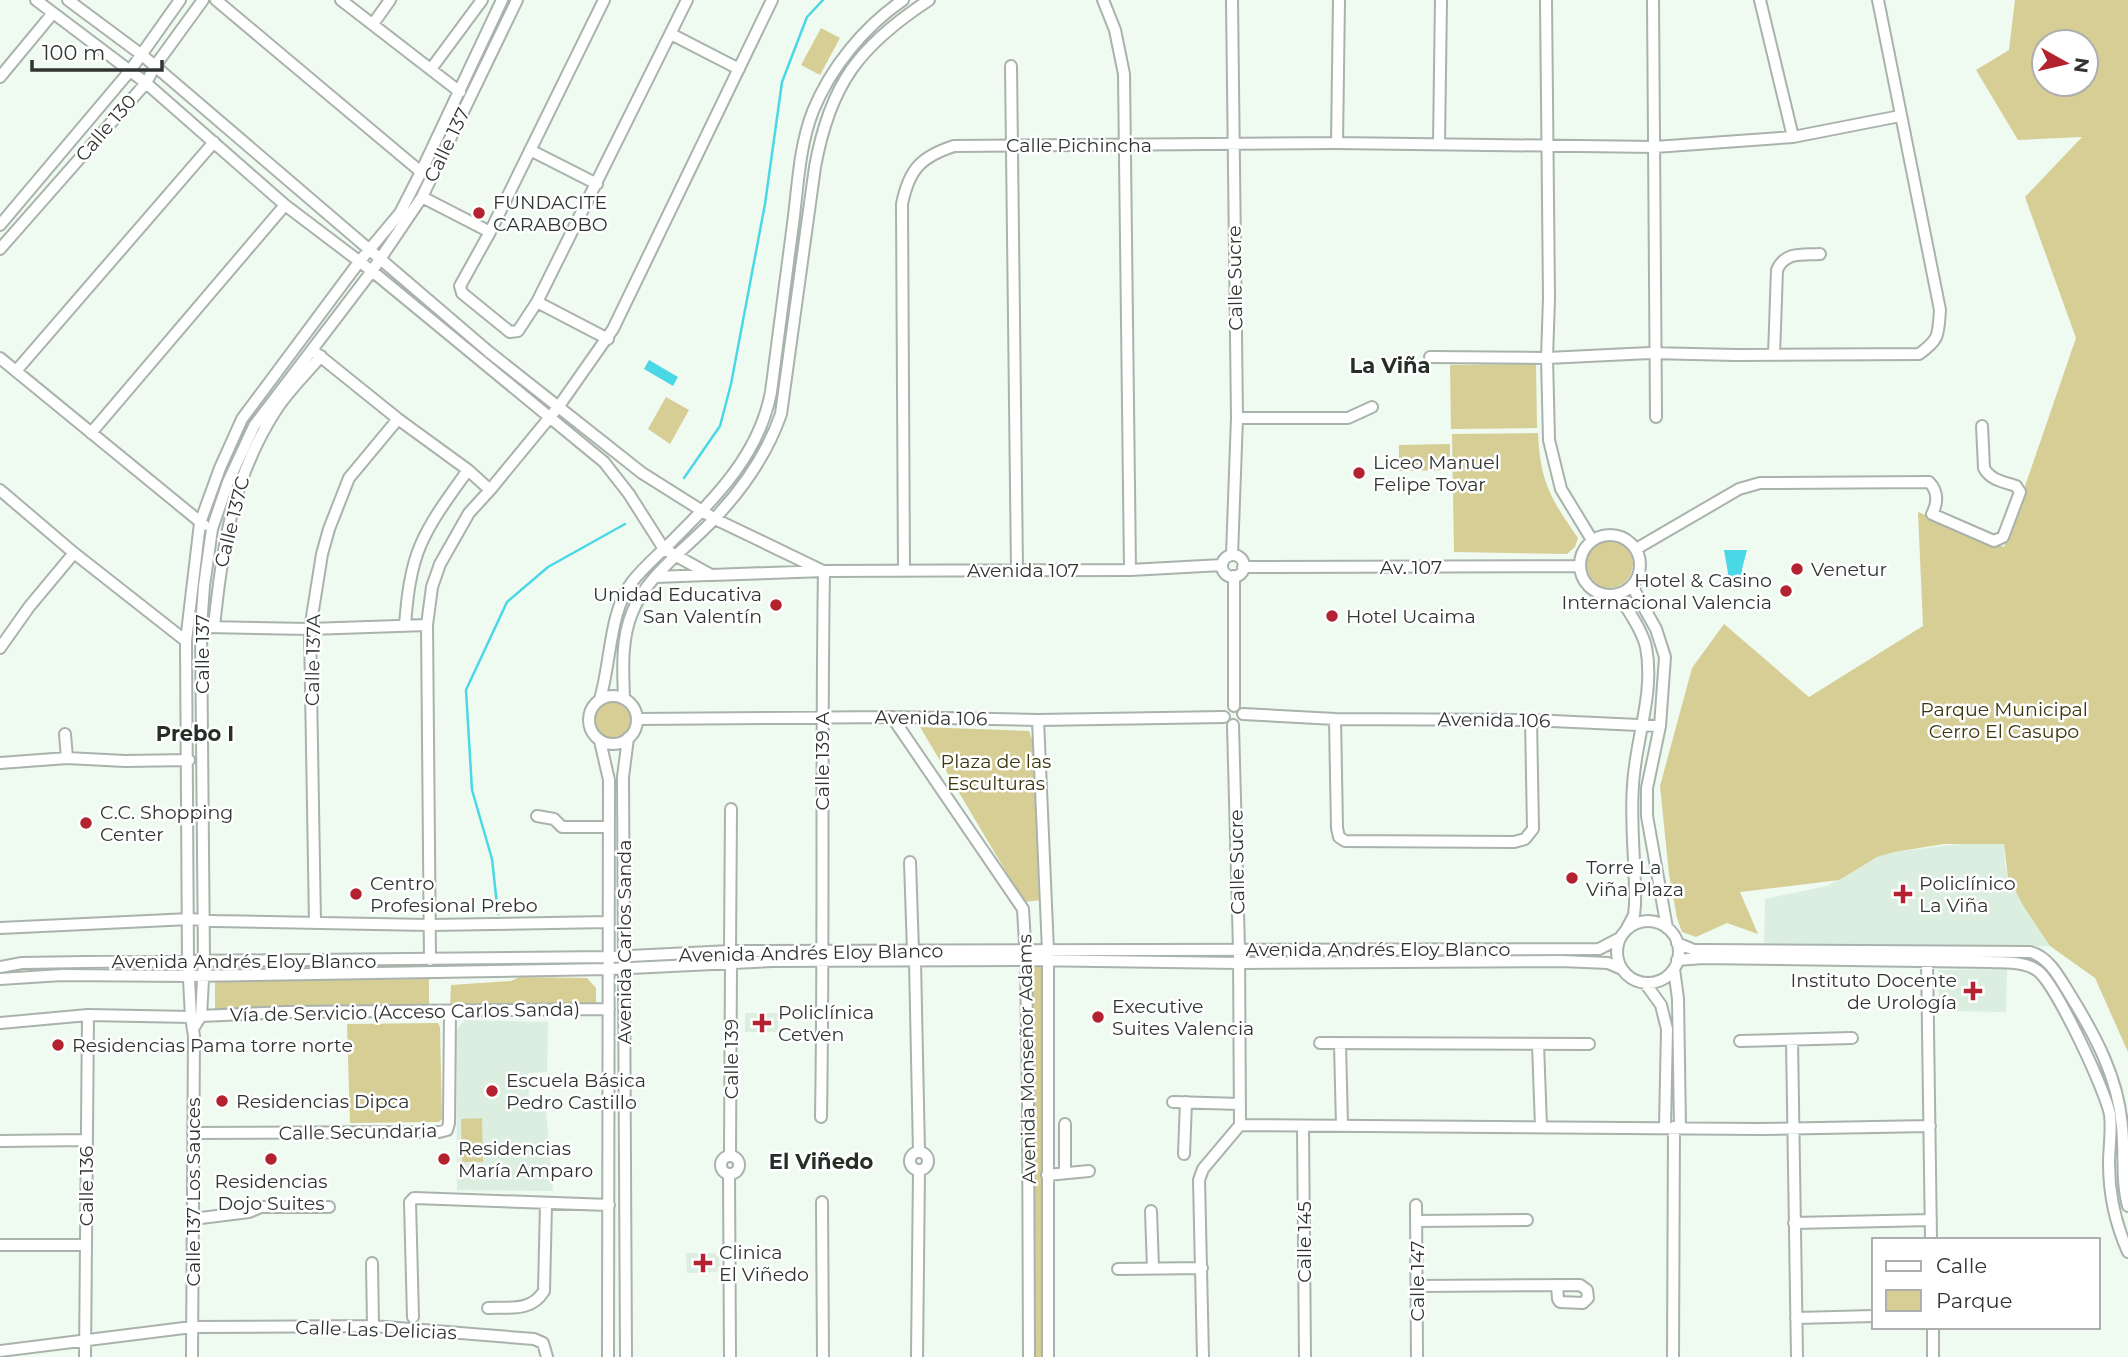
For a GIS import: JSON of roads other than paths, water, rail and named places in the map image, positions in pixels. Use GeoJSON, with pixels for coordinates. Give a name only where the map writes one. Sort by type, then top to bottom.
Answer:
{"type":"FeatureCollection","features":[{"type":"Feature","properties":{"kind":"street"},"geometry":{"type":"LineString","coordinates":[[36,0],[146,83],[285,205],[372,271],[604,462],[629,494],[664,549],[711,575]]}},
{"type":"Feature","properties":{"kind":"street"},"geometry":{"type":"LineString","coordinates":[[68,0],[142,55],[489,352],[642,473],[715,519],[824,571]]}},
{"type":"Feature","properties":{"kind":"street","name":"Calle 130"},"geometry":{"type":"LineString","coordinates":[[0,225],[129,72],[180,0]]}},
{"type":"Feature","properties":{"kind":"street","name":"Calle 130"},"geometry":{"type":"LineString","coordinates":[[0,249],[146,83],[155,66],[204,0]]}},
{"type":"Feature","properties":{"kind":"street"},"geometry":{"type":"LineString","coordinates":[[216,0],[421,172]]}},
{"type":"Feature","properties":{"kind":"street"},"geometry":{"type":"LineString","coordinates":[[341,0],[460,92]]}},
{"type":"Feature","properties":{"kind":"street"},"geometry":{"type":"LineString","coordinates":[[373,24],[390,0]]}},
{"type":"Feature","properties":{"kind":"street"},"geometry":{"type":"LineString","coordinates":[[431,69],[482,0]]}},
{"type":"Feature","properties":{"kind":"street"},"geometry":{"type":"LineString","coordinates":[[195,1020],[188,961],[190,919],[186,641],[200,523],[242,419],[359,262],[400,213],[502,0]]}},
{"type":"Feature","properties":{"kind":"street","name":"Calle 137"},"geometry":{"type":"LineString","coordinates":[[195,1020],[204,961],[201,627],[212,529],[228,482],[254,426],[316,352],[422,197],[517,0]]}},
{"type":"Feature","properties":{"kind":"street"},"geometry":{"type":"LineString","coordinates":[[604,0],[491,232],[460,286],[462,293],[510,332],[518,331],[537,302],[688,0]]}},
{"type":"Feature","properties":{"kind":"street"},"geometry":{"type":"LineString","coordinates":[[430,960],[427,625],[432,587],[440,564],[469,513],[559,406],[608,340],[772,0]]}},
{"type":"Feature","properties":{"kind":"street"},"geometry":{"type":"LineString","coordinates":[[600,699],[609,667],[619,610],[631,583],[719,493],[751,450],[767,412],[801,166],[813,111],[825,86],[851,48],[874,22],[903,0]]}},
{"type":"Feature","properties":{"kind":"street"},"geometry":{"type":"LineString","coordinates":[[1103,0],[1115,30],[1124,74],[1130,570]]}},
{"type":"Feature","properties":{"kind":"street","name":"Calle Sucre"},"geometry":{"type":"LineString","coordinates":[[1232,0],[1237,418],[1232,555]]}},
{"type":"Feature","properties":{"kind":"street"},"geometry":{"type":"LineString","coordinates":[[1337,143],[1339,0]]}},
{"type":"Feature","properties":{"kind":"street"},"geometry":{"type":"LineString","coordinates":[[1439,143],[1441,0]]}},
{"type":"Feature","properties":{"kind":"street"},"geometry":{"type":"LineString","coordinates":[[1546,0],[1549,440],[1561,489],[1592,540]]}},
{"type":"Feature","properties":{"kind":"street"},"geometry":{"type":"LineString","coordinates":[[1653,0],[1656,417]]}},
{"type":"Feature","properties":{"kind":"street"},"geometry":{"type":"LineString","coordinates":[[1760,0],[1793,137]]}},
{"type":"Feature","properties":{"kind":"street"},"geometry":{"type":"LineString","coordinates":[[1430,357],[1547,358],[1655,353],[1919,354],[1934,344],[1939,331],[1940,310],[1878,0]]}},
{"type":"Feature","properties":{"kind":"street"},"geometry":{"type":"LineString","coordinates":[[624,698],[626,636],[631,615],[644,590],[715,519],[754,472],[766,452],[781,414],[815,167],[828,112],[854,65],[870,45],[922,2]]}},
{"type":"Feature","properties":{"kind":"street"},"geometry":{"type":"LineString","coordinates":[[0,77],[54,13]]}},
{"type":"Feature","properties":{"kind":"street"},"geometry":{"type":"LineString","coordinates":[[671,34],[739,69]]}},
{"type":"Feature","properties":{"kind":"street"},"geometry":{"type":"LineString","coordinates":[[1011,66],[1017,570]]}},
{"type":"Feature","properties":{"kind":"street","name":"Calle Pichincha"},"geometry":{"type":"LineString","coordinates":[[904,571],[902,204],[907,182],[919,164],[939,151],[954,146],[1337,143],[1655,147],[1793,137],[1900,116]]}},
{"type":"Feature","properties":{"kind":"street"},"geometry":{"type":"LineString","coordinates":[[16,371],[214,142]]}},
{"type":"Feature","properties":{"kind":"street"},"geometry":{"type":"LineString","coordinates":[[530,150],[597,184]]}},
{"type":"Feature","properties":{"kind":"street"},"geometry":{"type":"LineString","coordinates":[[39,181],[50,192]]}},
{"type":"Feature","properties":{"kind":"street"},"geometry":{"type":"LineString","coordinates":[[422,197],[491,232]]}},
{"type":"Feature","properties":{"kind":"street"},"geometry":{"type":"LineString","coordinates":[[91,433],[285,205]]}},
{"type":"Feature","properties":{"kind":"street"},"geometry":{"type":"LineString","coordinates":[[1774,355],[1777,270],[1788,256],[1821,254]]}},
{"type":"Feature","properties":{"kind":"street"},"geometry":{"type":"LineString","coordinates":[[537,302],[608,340]]}},
{"type":"Feature","properties":{"kind":"street"},"geometry":{"type":"LineString","coordinates":[[316,352],[491,490]]}},
{"type":"Feature","properties":{"kind":"street","name":"Calle 137C"},"geometry":{"type":"LineString","coordinates":[[214,627],[221,559],[234,499],[254,447],[316,352]]}},
{"type":"Feature","properties":{"kind":"street"},"geometry":{"type":"LineString","coordinates":[[0,358],[200,523],[212,529]]}},
{"type":"Feature","properties":{"kind":"street"},"geometry":{"type":"LineString","coordinates":[[773,375],[787,376]]}},
{"type":"Feature","properties":{"kind":"street"},"geometry":{"type":"LineString","coordinates":[[1237,418],[1348,418],[1372,407]]}},
{"type":"Feature","properties":{"kind":"street","name":"Calle 137A"},"geometry":{"type":"LineString","coordinates":[[315,923],[310,629],[329,529],[349,478],[398,419]]}},
{"type":"Feature","properties":{"kind":"street"},"geometry":{"type":"LineString","coordinates":[[1636,549],[1739,489],[1760,483],[1929,482],[1935,488],[1937,498],[1932,514],[1994,541],[1999,540],[2003,537],[2020,492],[2016,486],[1989,477],[1983,468],[1982,426]]}},
{"type":"Feature","properties":{"kind":"street"},"geometry":{"type":"LineString","coordinates":[[405,625],[419,547],[434,519],[468,470]]}},
{"type":"Feature","properties":{"kind":"street"},"geometry":{"type":"LineString","coordinates":[[0,490],[74,553],[186,641]]}},
{"type":"Feature","properties":{"kind":"street"},"geometry":{"type":"LineString","coordinates":[[1616,535],[1636,549],[1640,568],[1632,586],[1618,595],[1598,594],[1583,580],[1580,566],[1582,553],[1592,540],[1600,536],[1616,535]]}},
{"type":"Feature","properties":{"kind":"street"},"geometry":{"type":"LineString","coordinates":[[0,648],[29,607],[74,553]]}},
{"type":"Feature","properties":{"kind":"street"},"geometry":{"type":"LineString","coordinates":[[1232,555],[1241,560],[1243,567],[1240,573],[1234,576],[1224,572],[1222,565],[1225,559],[1232,555]]}},
{"type":"Feature","properties":{"kind":"street","name":"Avenida 107"},"geometry":{"type":"LineString","coordinates":[[655,577],[824,571],[1130,570],[1222,565]]}},
{"type":"Feature","properties":{"kind":"street","name":"Av. 107"},"geometry":{"type":"LineString","coordinates":[[1243,567],[1580,566]]}},
{"type":"Feature","properties":{"kind":"street","name":"Calle 139 A"},"geometry":{"type":"LineString","coordinates":[[821,1116],[824,571]]}},
{"type":"Feature","properties":{"kind":"street"},"geometry":{"type":"LineString","coordinates":[[1234,576],[1234,706]]}},
{"type":"Feature","properties":{"kind":"street"},"geometry":{"type":"LineString","coordinates":[[1632,586],[1656,628],[1665,657],[1660,726],[1647,788],[1647,816],[1667,928],[1677,943],[1694,950],[1927,957],[2018,963],[2039,972],[2069,1021],[2106,1098],[2110,1119],[2111,1201],[2128,1252]]}},
{"type":"Feature","properties":{"kind":"street"},"geometry":{"type":"LineString","coordinates":[[1618,595],[1646,646],[1648,688],[1637,745],[1633,785],[1635,905],[1631,923],[1623,934],[1617,951],[1622,969],[1634,980],[1645,983],[1661,980],[1676,964],[1703,958],[1927,957],[2030,952],[2041,955],[2059,976],[2108,1065],[2118,1097],[2128,1206]]}},
{"type":"Feature","properties":{"kind":"street"},"geometry":{"type":"LineString","coordinates":[[201,627],[310,629],[427,625]]}},
{"type":"Feature","properties":{"kind":"street"},"geometry":{"type":"LineString","coordinates":[[609,696],[624,698],[633,707],[637,719],[633,733],[618,744],[600,741],[592,732],[589,718],[592,707],[600,699],[609,696]]}},
{"type":"Feature","properties":{"kind":"street"},"geometry":{"type":"LineString","coordinates":[[1234,706],[1240,708],[1243,714],[1242,721],[1233,725],[1224,717],[1228,708],[1234,706]]}},
{"type":"Feature","properties":{"kind":"street","name":"Avenida 106"},"geometry":{"type":"LineString","coordinates":[[1243,714],[1335,719],[1531,720],[1660,726]]}},
{"type":"Feature","properties":{"kind":"street","name":"Avenida 106"},"geometry":{"type":"LineString","coordinates":[[637,719],[1038,720],[1224,717]]}},
{"type":"Feature","properties":{"kind":"street","name":"Avenida Monseñor Adams"},"geometry":{"type":"LineString","coordinates":[[892,718],[1023,909],[1026,955],[1029,1357]]}},
{"type":"Feature","properties":{"kind":"street"},"geometry":{"type":"LineString","coordinates":[[1335,719],[1339,837],[1345,841],[1501,842],[1525,839],[1533,829],[1531,720]]}},
{"type":"Feature","properties":{"kind":"street","name":"Avenida Monseñor Adams"},"geometry":{"type":"LineString","coordinates":[[1038,720],[1048,956],[1048,1357]]}},
{"type":"Feature","properties":{"kind":"street","name":"Calle Sucre"},"geometry":{"type":"LineString","coordinates":[[1233,725],[1240,1125]]}},
{"type":"Feature","properties":{"kind":"street"},"geometry":{"type":"LineString","coordinates":[[65,734],[67,758]]}},
{"type":"Feature","properties":{"kind":"street","name":"Avenida Carlos Sanda"},"geometry":{"type":"LineString","coordinates":[[626,1357],[624,767],[628,738]]}},
{"type":"Feature","properties":{"kind":"street","name":"Avenida Carlos Sanda"},"geometry":{"type":"LineString","coordinates":[[600,741],[609,780],[608,1357]]}},
{"type":"Feature","properties":{"kind":"street"},"geometry":{"type":"LineString","coordinates":[[0,763],[67,758],[125,761],[202,760]]}},
{"type":"Feature","properties":{"kind":"street","name":"Calle 139"},"geometry":{"type":"LineString","coordinates":[[730,1357],[729,1174],[723,1171],[721,1165],[723,1160],[730,1156],[731,809]]}},
{"type":"Feature","properties":{"kind":"street"},"geometry":{"type":"LineString","coordinates":[[537,816],[554,819],[562,827],[609,827]]}},
{"type":"Feature","properties":{"kind":"street"},"geometry":{"type":"LineString","coordinates":[[910,862],[919,1152],[913,1154],[909,1161],[911,1167],[919,1171],[917,1357]]}},
{"type":"Feature","properties":{"kind":"street"},"geometry":{"type":"LineString","coordinates":[[1025,924],[1029,915],[1034,913],[1041,914],[1047,920]]}},
{"type":"Feature","properties":{"kind":"street"},"geometry":{"type":"LineString","coordinates":[[0,928],[190,919],[429,925],[608,922]]}},
{"type":"Feature","properties":{"kind":"street"},"geometry":{"type":"LineString","coordinates":[[1623,934],[1635,924],[1646,921],[1667,928]]}},
{"type":"Feature","properties":{"kind":"street","name":"Avenida Andrés Eloy Blanco"},"geometry":{"type":"LineString","coordinates":[[1048,956],[1239,949],[1599,949],[1623,934]]}},
{"type":"Feature","properties":{"kind":"street"},"geometry":{"type":"LineString","coordinates":[[1673,1357],[1673,1127],[1678,999],[1677,943]]}},
{"type":"Feature","properties":{"kind":"street","name":"Avenida Andrés Eloy Blanco"},"geometry":{"type":"LineString","coordinates":[[0,979],[62,975],[189,976],[610,963],[731,956],[1026,955],[1238,963],[1594,962],[1608,963],[1622,969]]}},
{"type":"Feature","properties":{"kind":"street"},"geometry":{"type":"LineString","coordinates":[[1927,957],[1931,1238]]}},
{"type":"Feature","properties":{"kind":"street","name":"Avenida Andrés Eloy Blanco"},"geometry":{"type":"LineString","coordinates":[[0,967],[22,963],[188,961],[430,960],[610,963]]}},
{"type":"Feature","properties":{"kind":"street"},"geometry":{"type":"LineString","coordinates":[[1645,983],[1661,1005],[1667,1029],[1673,1127]]}},
{"type":"Feature","properties":{"kind":"street","name":"Vía de Servicio (Acceso Carlos Sanda)"},"geometry":{"type":"LineString","coordinates":[[0,1023],[88,1015],[195,1020],[285,1012],[609,1009]]}},
{"type":"Feature","properties":{"kind":"street","name":"Calle Secundaria"},"geometry":{"type":"LineString","coordinates":[[193,1133],[447,1130],[450,1012]]}},
{"type":"Feature","properties":{"kind":"street","name":"Calle 136"},"geometry":{"type":"LineString","coordinates":[[85,1357],[88,1015]]}},
{"type":"Feature","properties":{"kind":"street","name":"Calle 137 Los Sauces"},"geometry":{"type":"LineString","coordinates":[[192,1357],[195,1020]]}},
{"type":"Feature","properties":{"kind":"street"},"geometry":{"type":"LineString","coordinates":[[1740,1041],[1852,1038]]}},
{"type":"Feature","properties":{"kind":"street"},"geometry":{"type":"LineString","coordinates":[[1792,1040],[1797,1357]]}},
{"type":"Feature","properties":{"kind":"street"},"geometry":{"type":"LineString","coordinates":[[1320,1044],[1589,1044]]}},
{"type":"Feature","properties":{"kind":"street"},"geometry":{"type":"LineString","coordinates":[[1340,1044],[1342,1126]]}},
{"type":"Feature","properties":{"kind":"street"},"geometry":{"type":"LineString","coordinates":[[1538,1044],[1541,1127]]}},
{"type":"Feature","properties":{"kind":"street"},"geometry":{"type":"LineString","coordinates":[[1173,1102],[1240,1104]]}},
{"type":"Feature","properties":{"kind":"street"},"geometry":{"type":"LineString","coordinates":[[1184,1154],[1186,1102]]}},
{"type":"Feature","properties":{"kind":"street"},"geometry":{"type":"LineString","coordinates":[[1065,1124],[1065,1173]]}},
{"type":"Feature","properties":{"kind":"street"},"geometry":{"type":"LineString","coordinates":[[1203,1357],[1199,1180],[1203,1169],[1240,1125],[1792,1128],[1930,1125]]}},
{"type":"Feature","properties":{"kind":"street","name":"Calle 145"},"geometry":{"type":"LineString","coordinates":[[1303,1127],[1305,1357]]}},
{"type":"Feature","properties":{"kind":"street"},"geometry":{"type":"LineString","coordinates":[[0,1141],[85,1140]]}},
{"type":"Feature","properties":{"kind":"street"},"geometry":{"type":"LineString","coordinates":[[1047,1175],[1089,1171]]}},
{"type":"Feature","properties":{"kind":"street"},"geometry":{"type":"LineString","coordinates":[[413,1317],[410,1202],[414,1198],[609,1205]]}},
{"type":"Feature","properties":{"kind":"street"},"geometry":{"type":"LineString","coordinates":[[822,1202],[823,1357]]}},
{"type":"Feature","properties":{"kind":"street"},"geometry":{"type":"LineString","coordinates":[[488,1308],[530,1306],[544,1291],[546,1204]]}},
{"type":"Feature","properties":{"kind":"street","name":"Calle 147"},"geometry":{"type":"LineString","coordinates":[[1416,1205],[1417,1357]]}},
{"type":"Feature","properties":{"kind":"street"},"geometry":{"type":"LineString","coordinates":[[193,1219],[261,1208],[329,1207]]}},
{"type":"Feature","properties":{"kind":"street"},"geometry":{"type":"LineString","coordinates":[[1151,1210],[1153,1268]]}},
{"type":"Feature","properties":{"kind":"street"},"geometry":{"type":"LineString","coordinates":[[1416,1221],[1527,1220]]}},
{"type":"Feature","properties":{"kind":"street"},"geometry":{"type":"LineString","coordinates":[[1794,1223],[1931,1220]]}},
{"type":"Feature","properties":{"kind":"street"},"geometry":{"type":"LineString","coordinates":[[0,1245],[86,1245]]}},
{"type":"Feature","properties":{"kind":"street"},"geometry":{"type":"LineString","coordinates":[[372,1263],[373,1326]]}},
{"type":"Feature","properties":{"kind":"street"},"geometry":{"type":"LineString","coordinates":[[1118,1269],[1202,1268]]}},
{"type":"Feature","properties":{"kind":"street"},"geometry":{"type":"LineString","coordinates":[[1417,1286],[1557,1285]]}},
{"type":"Feature","properties":{"kind":"street"},"geometry":{"type":"LineString","coordinates":[[1796,1318],[1872,1316]]}},
{"type":"Feature","properties":{"kind":"street","name":"Calle Las Delicias"},"geometry":{"type":"LineString","coordinates":[[0,1351],[192,1327],[373,1326],[534,1339],[543,1343],[547,1357]]}},
{"type":"Feature","properties":{"kind":"street"},"geometry":{"type":"LineString","coordinates":[[1933,1329],[1933,1357]]}},
{"type":"Feature","properties":{"kind":"water"},"geometry":{"type":"Polygon","coordinates":[[[649,360],[678,377],[673,386],[644,369],[649,360]]]}},
{"type":"Feature","properties":{"kind":"water"},"geometry":{"type":"Polygon","coordinates":[[[1724,550],[1747,550],[1742,569],[1743,583],[1724,584],[1728,573],[1724,550]]]}},
{"type":"Feature","properties":{"kind":"waterway"},"geometry":{"type":"LineString","coordinates":[[684,478],[720,426],[731,384],[765,204],[782,82],[807,17],[823,0]]}},
{"type":"Feature","properties":{"kind":"waterway"},"geometry":{"type":"LineString","coordinates":[[498,914],[492,859],[472,790],[466,690],[507,602],[548,567],[625,524]]}},
{"type":"Feature","properties":{"kind":"place","name":"FUNDACITE CARABOBO"},"geometry":{"type":"Point","coordinates":[479,213]}},
{"type":"Feature","properties":{"kind":"place","name":"Liceo Manuel Felipe Tovar"},"geometry":{"type":"Point","coordinates":[1359,473]}},
{"type":"Feature","properties":{"kind":"place","name":"Venetur"},"geometry":{"type":"Point","coordinates":[1797,569]}},
{"type":"Feature","properties":{"kind":"place","name":"Hotel & Casino Internacional Valencia"},"geometry":{"type":"Point","coordinates":[1786,591]}},
{"type":"Feature","properties":{"kind":"place","name":"Unidad Educativa San Valentín"},"geometry":{"type":"Point","coordinates":[776,605]}},
{"type":"Feature","properties":{"kind":"place","name":"Hotel Ucaima"},"geometry":{"type":"Point","coordinates":[1332,616]}},
{"type":"Feature","properties":{"kind":"place","name":"C.C. Shopping Center"},"geometry":{"type":"Point","coordinates":[86,823]}},
{"type":"Feature","properties":{"kind":"place","name":"Torre La Viña Plaza"},"geometry":{"type":"Point","coordinates":[1572,878]}},
{"type":"Feature","properties":{"kind":"place","name":"Centro Profesional Prebo"},"geometry":{"type":"Point","coordinates":[356,894]}},
{"type":"Feature","properties":{"kind":"place","name":"Policlínico La Viña"},"geometry":{"type":"Point","coordinates":[1903,894]}},
{"type":"Feature","properties":{"kind":"place","name":"Instituto Docente de Urología"},"geometry":{"type":"Point","coordinates":[1973,991]}},
{"type":"Feature","properties":{"kind":"place","name":"Executive Suites Valencia"},"geometry":{"type":"Point","coordinates":[1098,1017]}},
{"type":"Feature","properties":{"kind":"place","name":"Policlínica Cetven"},"geometry":{"type":"Point","coordinates":[762,1023]}},
{"type":"Feature","properties":{"kind":"place","name":"Residencias Pama torre norte"},"geometry":{"type":"Point","coordinates":[58,1045]}},
{"type":"Feature","properties":{"kind":"place","name":"Escuela Básica Pedro Castillo"},"geometry":{"type":"Point","coordinates":[492,1091]}},
{"type":"Feature","properties":{"kind":"place","name":"Residencias Dipca"},"geometry":{"type":"Point","coordinates":[222,1101]}},
{"type":"Feature","properties":{"kind":"place","name":"Residencias Dojo Suites"},"geometry":{"type":"Point","coordinates":[271,1159]}},
{"type":"Feature","properties":{"kind":"place","name":"Residencias María Amparo"},"geometry":{"type":"Point","coordinates":[444,1159]}},
{"type":"Feature","properties":{"kind":"place","name":"Clinica El Viñedo"},"geometry":{"type":"Point","coordinates":[703,1263]}},
{"type":"Feature","properties":{"kind":"district","name":"La Viña"},"geometry":{"type":"Point","coordinates":[1390,365]}},
{"type":"Feature","properties":{"kind":"district","name":"Prebo I"},"geometry":{"type":"Point","coordinates":[195,733]}},
{"type":"Feature","properties":{"kind":"district","name":"El Viñedo"},"geometry":{"type":"Point","coordinates":[821,1161]}},
{"type":"Feature","properties":{"kind":"park label","name":"Parque Municipal Cerro El Casupo"},"geometry":{"type":"Point","coordinates":[2004,720]}},
{"type":"Feature","properties":{"kind":"park label","name":"Plaza de las Esculturas"},"geometry":{"type":"Point","coordinates":[996,772]}}]}
